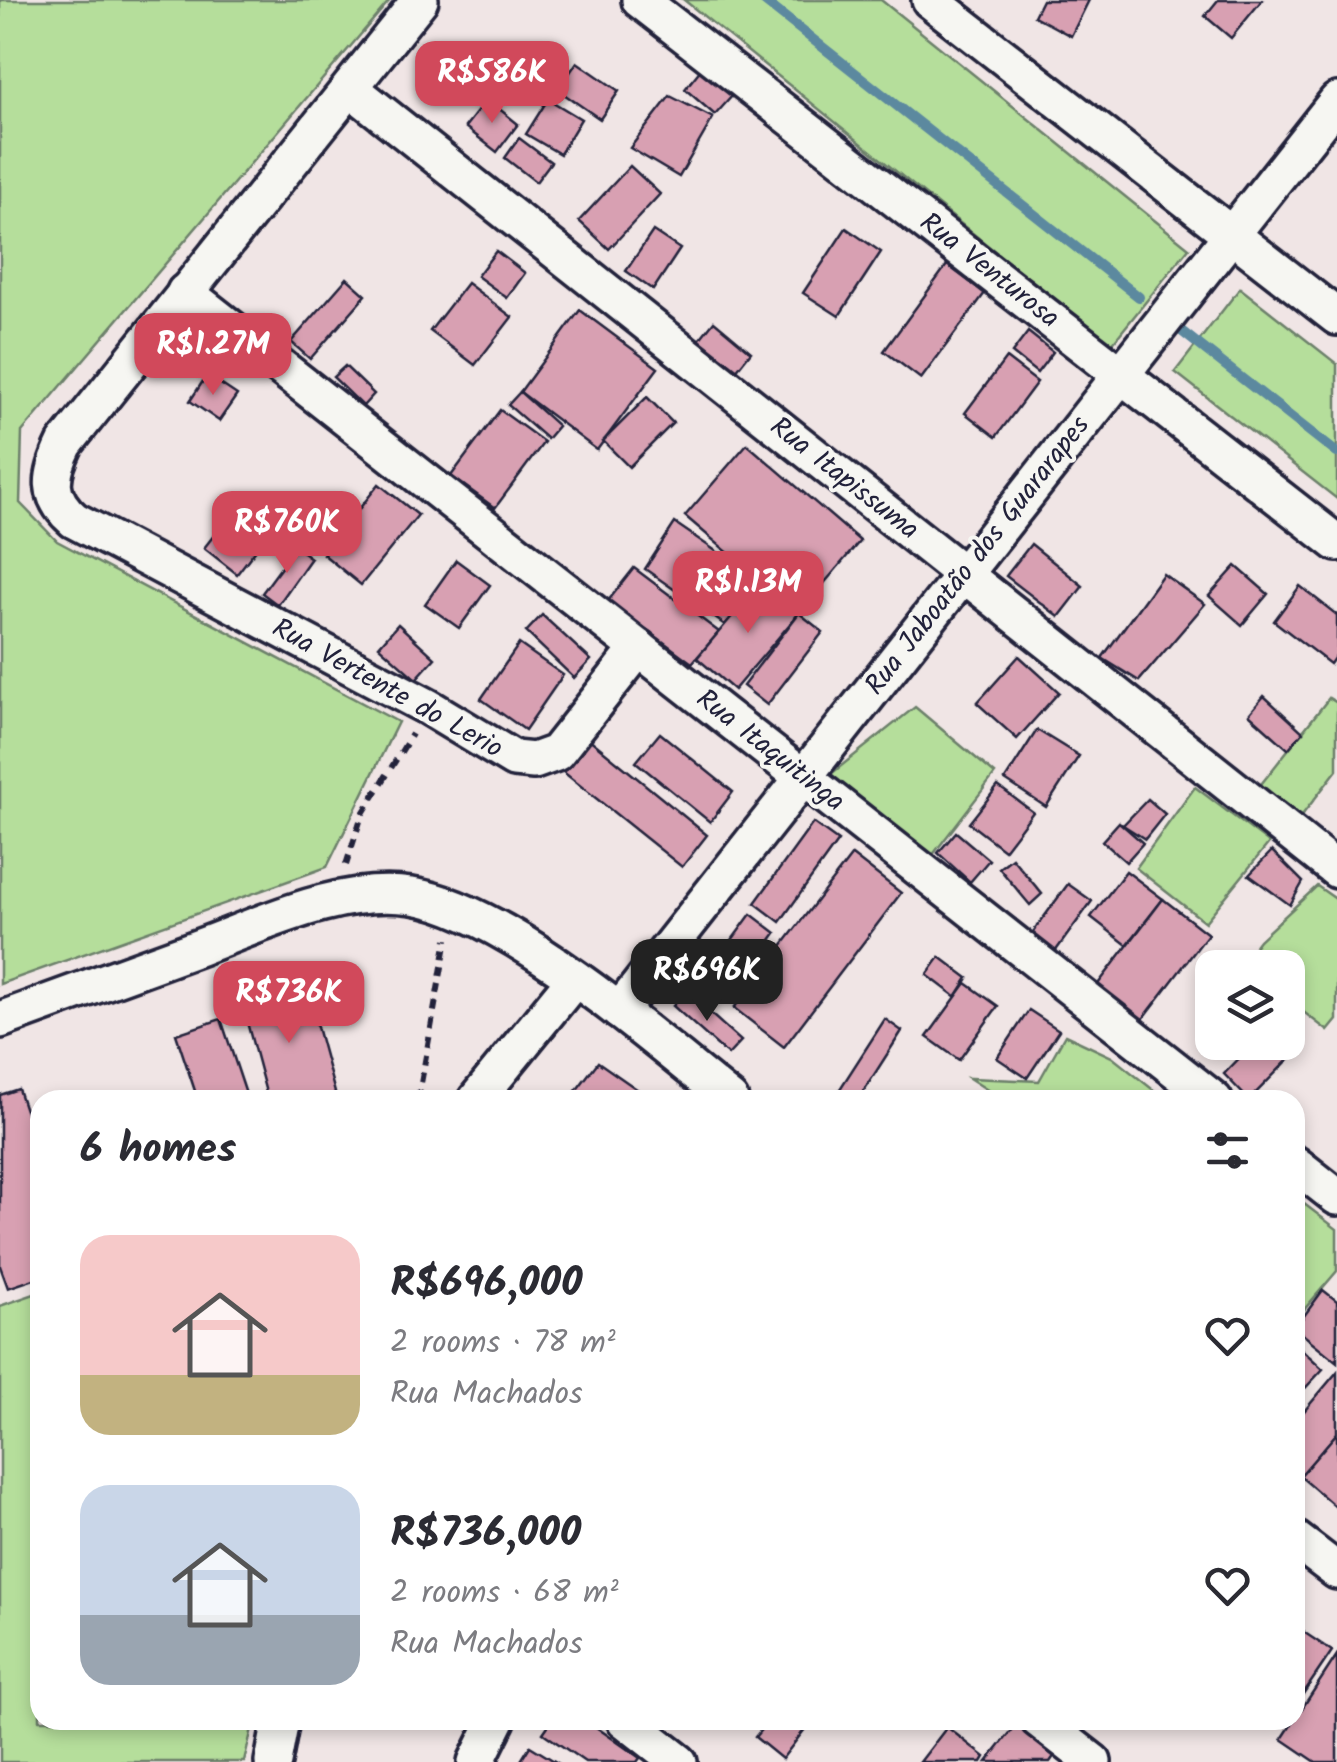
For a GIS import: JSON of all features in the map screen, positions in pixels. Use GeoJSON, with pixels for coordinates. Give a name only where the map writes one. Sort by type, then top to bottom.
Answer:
{"type":"FeatureCollection","features":[{"type":"Feature","properties":{"kind":"street"},"geometry":{"type":"LineString","coordinates":[[185,292],[420,0]]}},
{"type":"Feature","properties":{"kind":"street","name":"Rua Venturosa"},"geometry":{"type":"LineString","coordinates":[[640,0],[1337,543]]}},
{"type":"Feature","properties":{"kind":"street"},"geometry":{"type":"LineString","coordinates":[[930,0],[1337,317]]}},
{"type":"Feature","properties":{"kind":"street","name":"Rua Itapissuma"},"geometry":{"type":"LineString","coordinates":[[350,88],[1337,870]]}},
{"type":"Feature","properties":{"kind":"street","name":"Rua Jaboatão dos Guararapes"},"geometry":{"type":"LineString","coordinates":[[619,1011],[1337,102]]}},
{"type":"Feature","properties":{"kind":"street","name":"Rua Vertente do Lerio"},"geometry":{"type":"LineString","coordinates":[[185,292],[65,444],[52,469],[52,492],[60,508],[74,520],[428,707],[499,752],[534,761],[556,752],[639,648]]}},
{"type":"Feature","properties":{"kind":"street","name":"Rua Itaquitinga"},"geometry":{"type":"LineString","coordinates":[[185,292],[1201,1090]]}},
{"type":"Feature","properties":{"kind":"street"},"geometry":{"type":"LineString","coordinates":[[0,1020],[332,899],[384,894],[415,897],[452,908],[510,937],[619,1011],[718,1090]]}},
{"type":"Feature","properties":{"kind":"street"},"geometry":{"type":"LineString","coordinates":[[484,1090],[573,980]]}},
{"type":"Feature","properties":{"kind":"street"},"geometry":{"type":"LineString","coordinates":[[1305,1172],[1337,1197]]}},
{"type":"Feature","properties":{"kind":"street"},"geometry":{"type":"LineString","coordinates":[[1305,1547],[1337,1571]]}},
{"type":"Feature","properties":{"kind":"street"},"geometry":{"type":"LineString","coordinates":[[273,1762],[279,1730]]}},
{"type":"Feature","properties":{"kind":"street"},"geometry":{"type":"LineString","coordinates":[[476,1762],[492,1730]]}},
{"type":"Feature","properties":{"kind":"street"},"geometry":{"type":"LineString","coordinates":[[637,1730],[679,1762]]}},
{"type":"Feature","properties":{"kind":"street"},"geometry":{"type":"LineString","coordinates":[[1052,1730],[1093,1762]]}},
{"type":"Feature","properties":{"kind":"path"},"geometry":{"type":"LineString","coordinates":[[332,899],[362,815],[428,707]]}},
{"type":"Feature","properties":{"kind":"path"},"geometry":{"type":"LineString","coordinates":[[420,1090],[452,908]]}},
{"type":"Feature","properties":{"kind":"green space"},"geometry":{"type":"Polygon","coordinates":[[[0,0],[390,0],[22,432],[20,503],[57,541],[398,722],[327,867],[0,984],[0,0]]]}},
{"type":"Feature","properties":{"kind":"green space"},"geometry":{"type":"Polygon","coordinates":[[[684,0],[881,0],[1189,248],[1111,345],[684,0]]]}},
{"type":"Feature","properties":{"kind":"green space"},"geometry":{"type":"Polygon","coordinates":[[[1240,288],[1337,364],[1337,499],[1175,372],[1240,288]]]}},
{"type":"Feature","properties":{"kind":"green space"},"geometry":{"type":"Polygon","coordinates":[[[1329,698],[1337,703],[1337,770],[1299,819],[1258,788],[1329,698]]]}},
{"type":"Feature","properties":{"kind":"green space"},"geometry":{"type":"Polygon","coordinates":[[[915,707],[995,774],[925,865],[826,778],[915,707]]]}},
{"type":"Feature","properties":{"kind":"green space"},"geometry":{"type":"Polygon","coordinates":[[[1195,787],[1269,843],[1205,922],[1136,868],[1195,787]]]}},
{"type":"Feature","properties":{"kind":"green space"},"geometry":{"type":"Polygon","coordinates":[[[1317,886],[1337,900],[1337,1020],[1328,1031],[1305,1013],[1305,950],[1252,950],[1317,886]]]}},
{"type":"Feature","properties":{"kind":"green space"},"geometry":{"type":"Polygon","coordinates":[[[1065,1035],[1112,1057],[1153,1090],[988,1090],[969,1078],[1039,1081],[1065,1035]]]}},
{"type":"Feature","properties":{"kind":"green space"},"geometry":{"type":"Polygon","coordinates":[[[1305,1205],[1337,1229],[1337,1271],[1305,1308],[1305,1205]]]}},
{"type":"Feature","properties":{"kind":"green space"},"geometry":{"type":"Polygon","coordinates":[[[30,1296],[30,1730],[252,1730],[244,1762],[0,1762],[0,1306],[30,1296]]]}},
{"type":"Feature","properties":{"kind":"building"},"geometry":{"type":"Polygon","coordinates":[[[1042,0],[1089,0],[1071,36],[1034,16],[1042,0]]]}},
{"type":"Feature","properties":{"kind":"building"},"geometry":{"type":"Polygon","coordinates":[[[1218,0],[1262,0],[1231,38],[1205,16],[1218,0]]]}},
{"type":"Feature","properties":{"kind":"building"},"geometry":{"type":"Polygon","coordinates":[[[577,62],[619,91],[600,119],[558,90],[577,62]]]}},
{"type":"Feature","properties":{"kind":"building"},"geometry":{"type":"Polygon","coordinates":[[[701,69],[733,95],[715,115],[685,89],[701,69]]]}},
{"type":"Feature","properties":{"kind":"building"},"geometry":{"type":"Polygon","coordinates":[[[670,96],[713,118],[679,177],[630,148],[670,96]]]}},
{"type":"Feature","properties":{"kind":"building"},"geometry":{"type":"Polygon","coordinates":[[[487,99],[518,124],[497,152],[465,127],[487,99]]]}},
{"type":"Feature","properties":{"kind":"building"},"geometry":{"type":"Polygon","coordinates":[[[548,99],[581,119],[560,154],[526,134],[548,99]]]}},
{"type":"Feature","properties":{"kind":"building"},"geometry":{"type":"Polygon","coordinates":[[[519,138],[551,162],[536,182],[505,158],[519,138]]]}},
{"type":"Feature","properties":{"kind":"building"},"geometry":{"type":"Polygon","coordinates":[[[630,166],[660,194],[609,249],[579,221],[630,166]]]}},
{"type":"Feature","properties":{"kind":"building"},"geometry":{"type":"Polygon","coordinates":[[[846,228],[881,252],[839,316],[803,293],[846,228]]]}},
{"type":"Feature","properties":{"kind":"building"},"geometry":{"type":"Polygon","coordinates":[[[653,231],[680,249],[653,290],[626,271],[653,231]]]}},
{"type":"Feature","properties":{"kind":"building"},"geometry":{"type":"Polygon","coordinates":[[[496,251],[525,273],[507,298],[477,276],[496,251]]]}},
{"type":"Feature","properties":{"kind":"building"},"geometry":{"type":"Polygon","coordinates":[[[947,265],[985,293],[921,379],[884,351],[947,265]]]}},
{"type":"Feature","properties":{"kind":"building"},"geometry":{"type":"Polygon","coordinates":[[[347,278],[366,295],[310,359],[291,342],[347,278]]]}},
{"type":"Feature","properties":{"kind":"building"},"geometry":{"type":"Polygon","coordinates":[[[467,283],[512,317],[475,365],[430,331],[467,283]]]}},
{"type":"Feature","properties":{"kind":"building"},"geometry":{"type":"Polygon","coordinates":[[[580,310],[658,368],[597,450],[520,392],[580,310]]]}},
{"type":"Feature","properties":{"kind":"building"},"geometry":{"type":"Polygon","coordinates":[[[714,321],[751,352],[732,376],[695,345],[714,321]]]}},
{"type":"Feature","properties":{"kind":"building"},"geometry":{"type":"Polygon","coordinates":[[[1028,332],[1053,352],[1037,373],[1012,353],[1028,332]]]}},
{"type":"Feature","properties":{"kind":"building"},"geometry":{"type":"Polygon","coordinates":[[[1006,358],[1037,382],[996,437],[965,413],[1006,358]]]}},
{"type":"Feature","properties":{"kind":"building"},"geometry":{"type":"Polygon","coordinates":[[[345,366],[374,394],[363,406],[333,377],[345,366]]]}},
{"type":"Feature","properties":{"kind":"building"},"geometry":{"type":"Polygon","coordinates":[[[207,375],[237,395],[219,421],[190,401],[207,375]]]}},
{"type":"Feature","properties":{"kind":"building"},"geometry":{"type":"Polygon","coordinates":[[[520,392],[558,426],[547,439],[508,405],[520,392]]]}},
{"type":"Feature","properties":{"kind":"building"},"geometry":{"type":"Polygon","coordinates":[[[647,397],[673,423],[629,467],[603,441],[647,397]]]}},
{"type":"Feature","properties":{"kind":"building"},"geometry":{"type":"Polygon","coordinates":[[[500,410],[544,442],[495,508],[451,476],[500,410]]]}},
{"type":"Feature","properties":{"kind":"building"},"geometry":{"type":"Polygon","coordinates":[[[747,444],[860,541],[799,613],[685,516],[747,444]]]}},
{"type":"Feature","properties":{"kind":"building"},"geometry":{"type":"Polygon","coordinates":[[[379,484],[418,515],[361,585],[323,554],[379,484]]]}},
{"type":"Feature","properties":{"kind":"building"},"geometry":{"type":"Polygon","coordinates":[[[243,498],[276,523],[237,574],[204,548],[243,498]]]}},
{"type":"Feature","properties":{"kind":"building"},"geometry":{"type":"Polygon","coordinates":[[[675,523],[761,582],[725,625],[645,569],[675,523]]]}},
{"type":"Feature","properties":{"kind":"building"},"geometry":{"type":"Polygon","coordinates":[[[1031,544],[1083,586],[1059,617],[1006,576],[1031,544]]]}},
{"type":"Feature","properties":{"kind":"building"},"geometry":{"type":"Polygon","coordinates":[[[296,547],[311,558],[278,605],[262,593],[296,547]]]}},
{"type":"Feature","properties":{"kind":"building"},"geometry":{"type":"Polygon","coordinates":[[[456,560],[490,585],[459,628],[425,604],[456,560]]]}},
{"type":"Feature","properties":{"kind":"building"},"geometry":{"type":"Polygon","coordinates":[[[1236,566],[1268,594],[1242,625],[1209,596],[1236,566]]]}},
{"type":"Feature","properties":{"kind":"building"},"geometry":{"type":"Polygon","coordinates":[[[634,568],[719,632],[692,663],[608,601],[634,568]]]}},
{"type":"Feature","properties":{"kind":"building"},"geometry":{"type":"Polygon","coordinates":[[[1163,574],[1205,604],[1139,681],[1102,658],[1163,574]]]}},
{"type":"Feature","properties":{"kind":"building"},"geometry":{"type":"Polygon","coordinates":[[[761,582],[799,613],[734,690],[697,658],[761,582]]]}},
{"type":"Feature","properties":{"kind":"building"},"geometry":{"type":"Polygon","coordinates":[[[1300,586],[1337,615],[1337,654],[1330,664],[1274,621],[1300,586]]]}},
{"type":"Feature","properties":{"kind":"building"},"geometry":{"type":"Polygon","coordinates":[[[799,613],[823,632],[767,705],[743,686],[799,613]]]}},
{"type":"Feature","properties":{"kind":"building"},"geometry":{"type":"Polygon","coordinates":[[[542,615],[591,660],[574,678],[526,632],[542,615]]]}},
{"type":"Feature","properties":{"kind":"building"},"geometry":{"type":"Polygon","coordinates":[[[398,624],[435,658],[416,679],[379,646],[398,624]]]}},
{"type":"Feature","properties":{"kind":"building"},"geometry":{"type":"Polygon","coordinates":[[[519,644],[563,675],[525,730],[481,699],[519,644]]]}},
{"type":"Feature","properties":{"kind":"building"},"geometry":{"type":"Polygon","coordinates":[[[1019,656],[1059,692],[1017,739],[977,703],[1019,656]]]}},
{"type":"Feature","properties":{"kind":"building"},"geometry":{"type":"Polygon","coordinates":[[[1264,696],[1303,732],[1288,749],[1249,714],[1264,696]]]}},
{"type":"Feature","properties":{"kind":"building"},"geometry":{"type":"Polygon","coordinates":[[[1037,730],[1079,756],[1046,807],[1005,780],[1037,730]]]}},
{"type":"Feature","properties":{"kind":"building"},"geometry":{"type":"Polygon","coordinates":[[[660,733],[733,792],[710,822],[636,762],[660,733]]]}},
{"type":"Feature","properties":{"kind":"building"},"geometry":{"type":"Polygon","coordinates":[[[588,738],[707,835],[682,867],[562,771],[588,738]]]}},
{"type":"Feature","properties":{"kind":"building"},"geometry":{"type":"Polygon","coordinates":[[[998,786],[1033,812],[1004,850],[969,823],[998,786]]]}},
{"type":"Feature","properties":{"kind":"building"},"geometry":{"type":"Polygon","coordinates":[[[1148,799],[1165,814],[1145,839],[1123,825],[1148,799]]]}},
{"type":"Feature","properties":{"kind":"building"},"geometry":{"type":"Polygon","coordinates":[[[1119,822],[1143,843],[1126,862],[1102,841],[1119,822]]]}},
{"type":"Feature","properties":{"kind":"building"},"geometry":{"type":"Polygon","coordinates":[[[813,823],[838,841],[780,922],[755,903],[813,823]]]}},
{"type":"Feature","properties":{"kind":"building"},"geometry":{"type":"Polygon","coordinates":[[[956,832],[989,860],[970,882],[938,853],[956,832]]]}},
{"type":"Feature","properties":{"kind":"building"},"geometry":{"type":"Polygon","coordinates":[[[1272,851],[1303,882],[1290,905],[1249,875],[1272,851]]]}},
{"type":"Feature","properties":{"kind":"building"},"geometry":{"type":"Polygon","coordinates":[[[852,855],[901,893],[784,1047],[734,1008],[852,855]]]}},
{"type":"Feature","properties":{"kind":"building"},"geometry":{"type":"Polygon","coordinates":[[[1012,858],[1042,894],[1030,905],[999,868],[1012,858]]]}},
{"type":"Feature","properties":{"kind":"building"},"geometry":{"type":"Polygon","coordinates":[[[1126,871],[1163,899],[1127,945],[1091,917],[1126,871]]]}},
{"type":"Feature","properties":{"kind":"building"},"geometry":{"type":"Polygon","coordinates":[[[1068,884],[1092,901],[1052,956],[1028,939],[1068,884]]]}},
{"type":"Feature","properties":{"kind":"building"},"geometry":{"type":"Polygon","coordinates":[[[1163,899],[1208,934],[1140,1023],[1095,988],[1163,899]]]}},
{"type":"Feature","properties":{"kind":"building"},"geometry":{"type":"Polygon","coordinates":[[[751,914],[776,933],[728,1000],[702,981],[751,914]]]}},
{"type":"Feature","properties":{"kind":"building"},"geometry":{"type":"Polygon","coordinates":[[[940,957],[968,978],[956,997],[927,975],[940,957]]]}},
{"type":"Feature","properties":{"kind":"building"},"geometry":{"type":"Polygon","coordinates":[[[305,983],[334,1090],[265,1090],[241,1000],[305,983]]]}},
{"type":"Feature","properties":{"kind":"building"},"geometry":{"type":"Polygon","coordinates":[[[966,983],[998,1006],[959,1060],[927,1037],[966,983]]]}},
{"type":"Feature","properties":{"kind":"building"},"geometry":{"type":"Polygon","coordinates":[[[686,992],[741,1041],[728,1055],[673,1006],[686,992]]]}},
{"type":"Feature","properties":{"kind":"building"},"geometry":{"type":"Polygon","coordinates":[[[1029,1010],[1059,1030],[1027,1078],[997,1058],[1029,1010]]]}},
{"type":"Feature","properties":{"kind":"building"},"geometry":{"type":"Polygon","coordinates":[[[221,1019],[245,1090],[195,1090],[176,1034],[221,1019]]]}},
{"type":"Feature","properties":{"kind":"building"},"geometry":{"type":"Polygon","coordinates":[[[885,1019],[902,1031],[864,1090],[839,1090],[885,1019]]]}},
{"type":"Feature","properties":{"kind":"building"},"geometry":{"type":"Polygon","coordinates":[[[1238,1060],[1288,1060],[1259,1090],[1239,1090],[1224,1074],[1238,1060]]]}},
{"type":"Feature","properties":{"kind":"building"},"geometry":{"type":"Polygon","coordinates":[[[598,1062],[638,1090],[577,1090],[598,1062]]]}},
{"type":"Feature","properties":{"kind":"building"},"geometry":{"type":"Polygon","coordinates":[[[18,1089],[30,1125],[30,1280],[8,1288],[0,1266],[0,1095],[18,1089]]]}},
{"type":"Feature","properties":{"kind":"building"},"geometry":{"type":"Polygon","coordinates":[[[1323,1290],[1337,1301],[1337,1362],[1305,1336],[1305,1314],[1323,1290]]]}},
{"type":"Feature","properties":{"kind":"building"},"geometry":{"type":"Polygon","coordinates":[[[1305,1352],[1323,1369],[1305,1388],[1305,1352]]]}},
{"type":"Feature","properties":{"kind":"building"},"geometry":{"type":"Polygon","coordinates":[[[1337,1372],[1337,1433],[1305,1470],[1305,1410],[1337,1372]]]}},
{"type":"Feature","properties":{"kind":"building"},"geometry":{"type":"Polygon","coordinates":[[[1337,1433],[1337,1508],[1305,1480],[1305,1470],[1337,1433]]]}},
{"type":"Feature","properties":{"kind":"building"},"geometry":{"type":"Polygon","coordinates":[[[1305,1633],[1332,1651],[1305,1691],[1305,1633]]]}},
{"type":"Feature","properties":{"kind":"building"},"geometry":{"type":"Polygon","coordinates":[[[1337,1655],[1337,1762],[1316,1762],[1282,1739],[1288,1730],[1305,1730],[1305,1704],[1337,1655]]]}},
{"type":"Feature","properties":{"kind":"building"},"geometry":{"type":"Polygon","coordinates":[[[600,1730],[640,1758],[637,1762],[585,1762],[543,1733],[600,1730]]]}},
{"type":"Feature","properties":{"kind":"building"},"geometry":{"type":"Polygon","coordinates":[[[761,1730],[804,1730],[782,1759],[755,1737],[761,1730]]]}},
{"type":"Feature","properties":{"kind":"building"},"geometry":{"type":"Polygon","coordinates":[[[945,1730],[951,1730],[985,1757],[982,1762],[920,1762],[945,1730]]]}},
{"type":"Feature","properties":{"kind":"building"},"geometry":{"type":"Polygon","coordinates":[[[1012,1730],[1024,1730],[1055,1755],[1050,1762],[987,1762],[1012,1730]]]}},
{"type":"Feature","properties":{"kind":"building"},"geometry":{"type":"Polygon","coordinates":[[[530,1746],[556,1762],[520,1762],[530,1746]]]}},
{"type":"Feature","properties":{"kind":"waterway"},"geometry":{"type":"LineString","coordinates":[[763,0],[1139,297]]}},
{"type":"Feature","properties":{"kind":"waterway"},"geometry":{"type":"LineString","coordinates":[[1175,326],[1337,453]]}}]}
